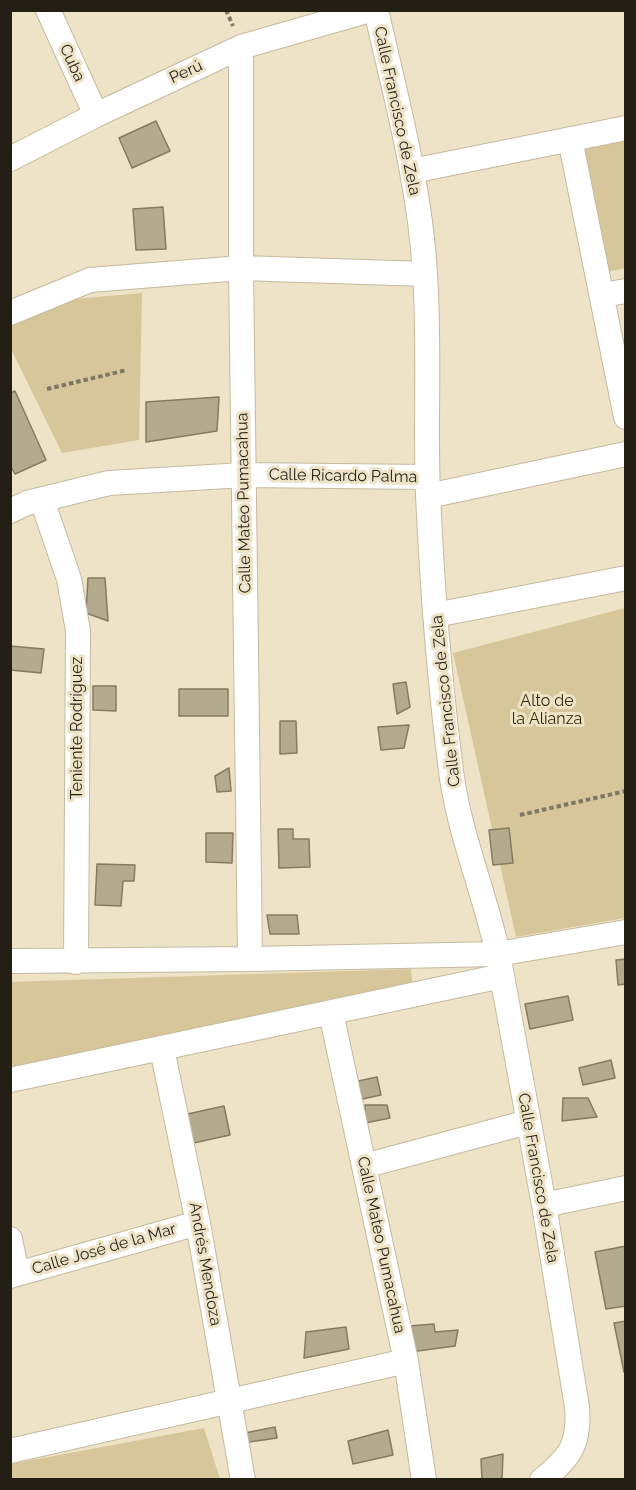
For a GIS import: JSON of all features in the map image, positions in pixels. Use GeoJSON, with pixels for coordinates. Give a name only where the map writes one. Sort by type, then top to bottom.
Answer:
{"type":"FeatureCollection","features":[{"type":"Feature","properties":{"kind":"street","name":"Cuba"},"geometry":{"type":"LineString","coordinates":[[48,10],[96,115]]}},
{"type":"Feature","properties":{"kind":"street","name":"Perú"},"geometry":{"type":"LineString","coordinates":[[10,159],[241,46],[370,10]]}},
{"type":"Feature","properties":{"kind":"street","name":"Calle Francisco de Zela"},"geometry":{"type":"LineString","coordinates":[[376,10],[412,171],[425,274],[428,487],[435,615],[450,766],[465,840],[491,921],[500,965],[578,1407],[579,1428],[574,1446],[566,1458],[542,1479]]}},
{"type":"Feature","properties":{"kind":"street","name":"Calle Mateo Pumacahua"},"geometry":{"type":"LineString","coordinates":[[241,46],[240,268],[250,959]]}},
{"type":"Feature","properties":{"kind":"street"},"geometry":{"type":"LineString","coordinates":[[412,171],[626,128]]}},
{"type":"Feature","properties":{"kind":"street"},"geometry":{"type":"LineString","coordinates":[[570,139],[614,293],[626,417]]}},
{"type":"Feature","properties":{"kind":"street"},"geometry":{"type":"LineString","coordinates":[[10,313],[90,280],[240,268],[425,274]]}},
{"type":"Feature","properties":{"kind":"street","name":"Calle Ricardo Palma"},"geometry":{"type":"LineString","coordinates":[[10,511],[27,503],[109,483],[243,475],[428,487],[626,454]]}},
{"type":"Feature","properties":{"kind":"street","name":"Teniente Rodríguez"},"geometry":{"type":"LineString","coordinates":[[42,500],[69,579],[78,631],[76,962]]}},
{"type":"Feature","properties":{"kind":"street"},"geometry":{"type":"LineString","coordinates":[[435,615],[626,578]]}},
{"type":"Feature","properties":{"kind":"street"},"geometry":{"type":"LineString","coordinates":[[10,1080],[331,1013],[626,932]]}},
{"type":"Feature","properties":{"kind":"street"},"geometry":{"type":"LineString","coordinates":[[10,962],[250,959],[500,965]]}},
{"type":"Feature","properties":{"kind":"street","name":"Calle Mateo Pumacahua"},"geometry":{"type":"LineString","coordinates":[[331,1013],[406,1361],[424,1479]]}},
{"type":"Feature","properties":{"kind":"street","name":"Andrés Mendoza"},"geometry":{"type":"LineString","coordinates":[[162,1049],[198,1223],[243,1479]]}},
{"type":"Feature","properties":{"kind":"street"},"geometry":{"type":"LineString","coordinates":[[364,1166],[528,1122]]}},
{"type":"Feature","properties":{"kind":"street"},"geometry":{"type":"LineString","coordinates":[[544,1205],[626,1188]]}},
{"type":"Feature","properties":{"kind":"street","name":"Calle José de la Mar"},"geometry":{"type":"LineString","coordinates":[[14,1275],[198,1223]]}},
{"type":"Feature","properties":{"kind":"street"},"geometry":{"type":"LineString","coordinates":[[10,1239],[14,1275]]}},
{"type":"Feature","properties":{"kind":"street"},"geometry":{"type":"LineString","coordinates":[[10,1451],[406,1361]]}},
{"type":"Feature","properties":{"kind":"path"},"geometry":{"type":"LineString","coordinates":[[47,389],[127,370]]}},
{"type":"Feature","properties":{"kind":"path"},"geometry":{"type":"LineString","coordinates":[[520,815],[626,791]]}},
{"type":"Feature","properties":{"kind":"green space"},"geometry":{"type":"Polygon","coordinates":[[[625,138],[625,268],[604,273],[577,146],[625,138]]]}},
{"type":"Feature","properties":{"kind":"green space"},"geometry":{"type":"Polygon","coordinates":[[[142,293],[139,440],[62,453],[11,349],[11,321],[63,300],[142,293]]]}},
{"type":"Feature","properties":{"kind":"green space","name":"Alto de la Alianza"},"geometry":{"type":"Polygon","coordinates":[[[625,608],[625,918],[516,937],[453,653],[625,608]]]}},
{"type":"Feature","properties":{"kind":"green space"},"geometry":{"type":"Polygon","coordinates":[[[411,969],[412,982],[11,1070],[10,982],[411,969]]]}},
{"type":"Feature","properties":{"kind":"green space"},"geometry":{"type":"Polygon","coordinates":[[[204,1428],[220,1479],[11,1479],[11,1464],[204,1428]]]}},
{"type":"Feature","properties":{"kind":"building"},"geometry":{"type":"Polygon","coordinates":[[[156,121],[170,151],[132,168],[119,138],[156,121]]]}},
{"type":"Feature","properties":{"kind":"building"},"geometry":{"type":"Polygon","coordinates":[[[163,207],[166,249],[136,250],[133,209],[163,207]]]}},
{"type":"Feature","properties":{"kind":"building"},"geometry":{"type":"Polygon","coordinates":[[[15,391],[46,460],[15,474],[10,465],[10,393],[15,391]]]}},
{"type":"Feature","properties":{"kind":"building"},"geometry":{"type":"Polygon","coordinates":[[[219,397],[217,431],[146,442],[146,402],[219,397]]]}},
{"type":"Feature","properties":{"kind":"building"},"geometry":{"type":"Polygon","coordinates":[[[88,578],[105,578],[108,621],[86,613],[88,578]]]}},
{"type":"Feature","properties":{"kind":"building"},"geometry":{"type":"Polygon","coordinates":[[[10,646],[44,649],[41,673],[10,670],[10,646]]]}},
{"type":"Feature","properties":{"kind":"building"},"geometry":{"type":"Polygon","coordinates":[[[406,682],[410,707],[397,714],[393,684],[406,682]]]}},
{"type":"Feature","properties":{"kind":"building"},"geometry":{"type":"Polygon","coordinates":[[[93,686],[116,686],[116,711],[93,710],[93,686]]]}},
{"type":"Feature","properties":{"kind":"building"},"geometry":{"type":"Polygon","coordinates":[[[179,689],[228,689],[228,716],[179,716],[179,689]]]}},
{"type":"Feature","properties":{"kind":"building"},"geometry":{"type":"Polygon","coordinates":[[[280,721],[296,721],[297,753],[280,754],[280,721]]]}},
{"type":"Feature","properties":{"kind":"building"},"geometry":{"type":"Polygon","coordinates":[[[409,725],[404,748],[381,750],[378,727],[409,725]]]}},
{"type":"Feature","properties":{"kind":"building"},"geometry":{"type":"Polygon","coordinates":[[[229,768],[231,791],[217,792],[215,776],[229,768]]]}},
{"type":"Feature","properties":{"kind":"building"},"geometry":{"type":"Polygon","coordinates":[[[509,828],[513,863],[493,865],[489,830],[509,828]]]}},
{"type":"Feature","properties":{"kind":"building"},"geometry":{"type":"Polygon","coordinates":[[[278,829],[293,829],[293,839],[309,839],[310,867],[279,868],[278,829]]]}},
{"type":"Feature","properties":{"kind":"building"},"geometry":{"type":"Polygon","coordinates":[[[206,833],[233,833],[232,863],[206,862],[206,833]]]}},
{"type":"Feature","properties":{"kind":"building"},"geometry":{"type":"Polygon","coordinates":[[[97,864],[135,865],[134,881],[123,881],[121,906],[95,905],[97,864]]]}},
{"type":"Feature","properties":{"kind":"building"},"geometry":{"type":"Polygon","coordinates":[[[267,915],[297,915],[299,934],[270,934],[267,915]]]}},
{"type":"Feature","properties":{"kind":"building"},"geometry":{"type":"Polygon","coordinates":[[[626,959],[626,984],[618,985],[616,960],[626,959]]]}},
{"type":"Feature","properties":{"kind":"building"},"geometry":{"type":"Polygon","coordinates":[[[568,996],[573,1020],[530,1029],[525,1004],[568,996]]]}},
{"type":"Feature","properties":{"kind":"building"},"geometry":{"type":"Polygon","coordinates":[[[611,1060],[615,1078],[583,1085],[579,1068],[611,1060]]]}},
{"type":"Feature","properties":{"kind":"building"},"geometry":{"type":"Polygon","coordinates":[[[377,1077],[381,1095],[353,1101],[349,1083],[377,1077]]]}},
{"type":"Feature","properties":{"kind":"building"},"geometry":{"type":"Polygon","coordinates":[[[563,1098],[588,1098],[597,1117],[562,1121],[563,1098]]]}},
{"type":"Feature","properties":{"kind":"building"},"geometry":{"type":"Polygon","coordinates":[[[365,1105],[387,1105],[390,1118],[365,1123],[365,1105]]]}},
{"type":"Feature","properties":{"kind":"building"},"geometry":{"type":"Polygon","coordinates":[[[224,1106],[230,1135],[189,1144],[183,1115],[224,1106]]]}},
{"type":"Feature","properties":{"kind":"building"},"geometry":{"type":"Polygon","coordinates":[[[626,1246],[626,1306],[606,1309],[595,1252],[626,1246]]]}},
{"type":"Feature","properties":{"kind":"building"},"geometry":{"type":"Polygon","coordinates":[[[626,1321],[626,1372],[624,1372],[614,1323],[626,1321]]]}},
{"type":"Feature","properties":{"kind":"building"},"geometry":{"type":"Polygon","coordinates":[[[434,1324],[435,1332],[458,1330],[455,1346],[410,1352],[409,1326],[434,1324]]]}},
{"type":"Feature","properties":{"kind":"building"},"geometry":{"type":"Polygon","coordinates":[[[346,1327],[349,1349],[304,1358],[306,1332],[346,1327]]]}},
{"type":"Feature","properties":{"kind":"building"},"geometry":{"type":"Polygon","coordinates":[[[275,1427],[277,1438],[249,1442],[245,1433],[275,1427]]]}},
{"type":"Feature","properties":{"kind":"building"},"geometry":{"type":"Polygon","coordinates":[[[388,1430],[393,1455],[353,1464],[348,1441],[388,1430]]]}},
{"type":"Feature","properties":{"kind":"building"},"geometry":{"type":"Polygon","coordinates":[[[503,1454],[502,1480],[482,1480],[481,1459],[503,1454]]]}}]}
